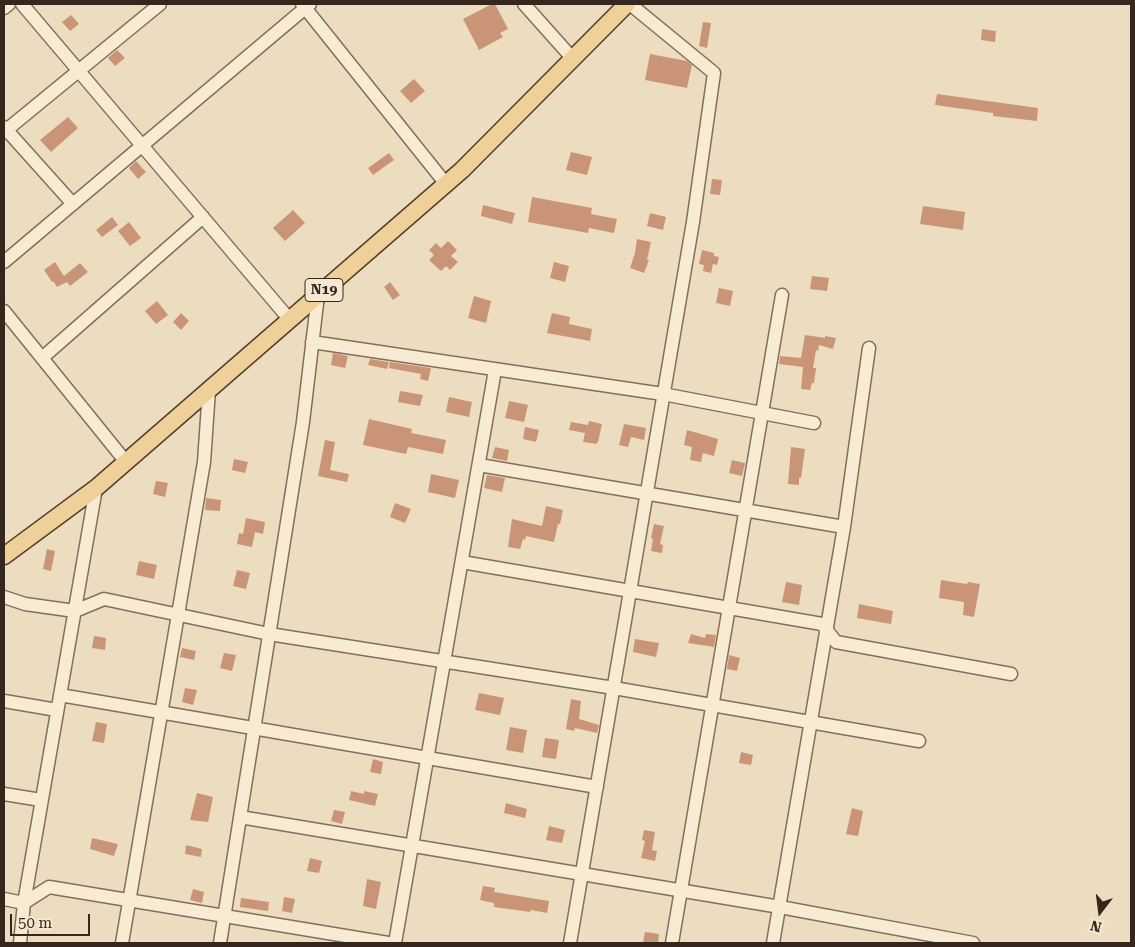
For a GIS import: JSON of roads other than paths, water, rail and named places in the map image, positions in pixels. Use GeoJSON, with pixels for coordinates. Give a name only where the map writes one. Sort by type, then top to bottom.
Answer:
{"type":"FeatureCollection","features":[{"type":"Feature","properties":{"kind":"main road","name":"N19"},"geometry":{"type":"LineString","coordinates":[[4,556],[96,488],[462,170],[628,4]]}},
{"type":"Feature","properties":{"kind":"street"},"geometry":{"type":"LineString","coordinates":[[4,8],[9,4]]}},
{"type":"Feature","properties":{"kind":"street"},"geometry":{"type":"LineString","coordinates":[[22,4],[290,320]]}},
{"type":"Feature","properties":{"kind":"street"},"geometry":{"type":"LineString","coordinates":[[73,204],[5,129],[160,4]]}},
{"type":"Feature","properties":{"kind":"street"},"geometry":{"type":"LineString","coordinates":[[524,4],[573,59]]}},
{"type":"Feature","properties":{"kind":"street"},"geometry":{"type":"LineString","coordinates":[[570,943],[693,222],[714,73],[628,4]]}},
{"type":"Feature","properties":{"kind":"street"},"geometry":{"type":"LineString","coordinates":[[4,262],[306,5],[446,184]]}},
{"type":"Feature","properties":{"kind":"street"},"geometry":{"type":"LineString","coordinates":[[42,358],[203,217]]}},
{"type":"Feature","properties":{"kind":"street"},"geometry":{"type":"LineString","coordinates":[[220,943],[303,422],[318,295]]}},
{"type":"Feature","properties":{"kind":"street"},"geometry":{"type":"LineString","coordinates":[[672,943],[782,295]]}},
{"type":"Feature","properties":{"kind":"street"},"geometry":{"type":"LineString","coordinates":[[4,311],[126,462]]}},
{"type":"Feature","properties":{"kind":"street"},"geometry":{"type":"LineString","coordinates":[[312,342],[664,394],[814,423]]}},
{"type":"Feature","properties":{"kind":"street"},"geometry":{"type":"LineString","coordinates":[[773,943],[844,527],[869,348]]}},
{"type":"Feature","properties":{"kind":"street"},"geometry":{"type":"LineString","coordinates":[[395,943],[496,370]]}},
{"type":"Feature","properties":{"kind":"street"},"geometry":{"type":"LineString","coordinates":[[122,943],[204,462],[209,390]]}},
{"type":"Feature","properties":{"kind":"street"},"geometry":{"type":"LineString","coordinates":[[479,466],[844,527]]}},
{"type":"Feature","properties":{"kind":"street"},"geometry":{"type":"LineString","coordinates":[[20,943],[24,903],[41,800],[96,488]]}},
{"type":"Feature","properties":{"kind":"street"},"geometry":{"type":"LineString","coordinates":[[462,562],[822,624],[836,642],[1011,674]]}},
{"type":"Feature","properties":{"kind":"street"},"geometry":{"type":"LineString","coordinates":[[4,597],[25,604],[74,610],[104,599],[269,634],[614,688],[919,741]]}},
{"type":"Feature","properties":{"kind":"street"},"geometry":{"type":"LineString","coordinates":[[60,695],[597,787]]}},
{"type":"Feature","properties":{"kind":"street"},"geometry":{"type":"LineString","coordinates":[[4,701],[57,710]]}},
{"type":"Feature","properties":{"kind":"street"},"geometry":{"type":"LineString","coordinates":[[4,794],[41,800]]}},
{"type":"Feature","properties":{"kind":"street"},"geometry":{"type":"LineString","coordinates":[[240,817],[780,907],[973,943]]}},
{"type":"Feature","properties":{"kind":"street"},"geometry":{"type":"LineString","coordinates":[[4,899],[24,903],[49,887],[388,943]]}}]}
